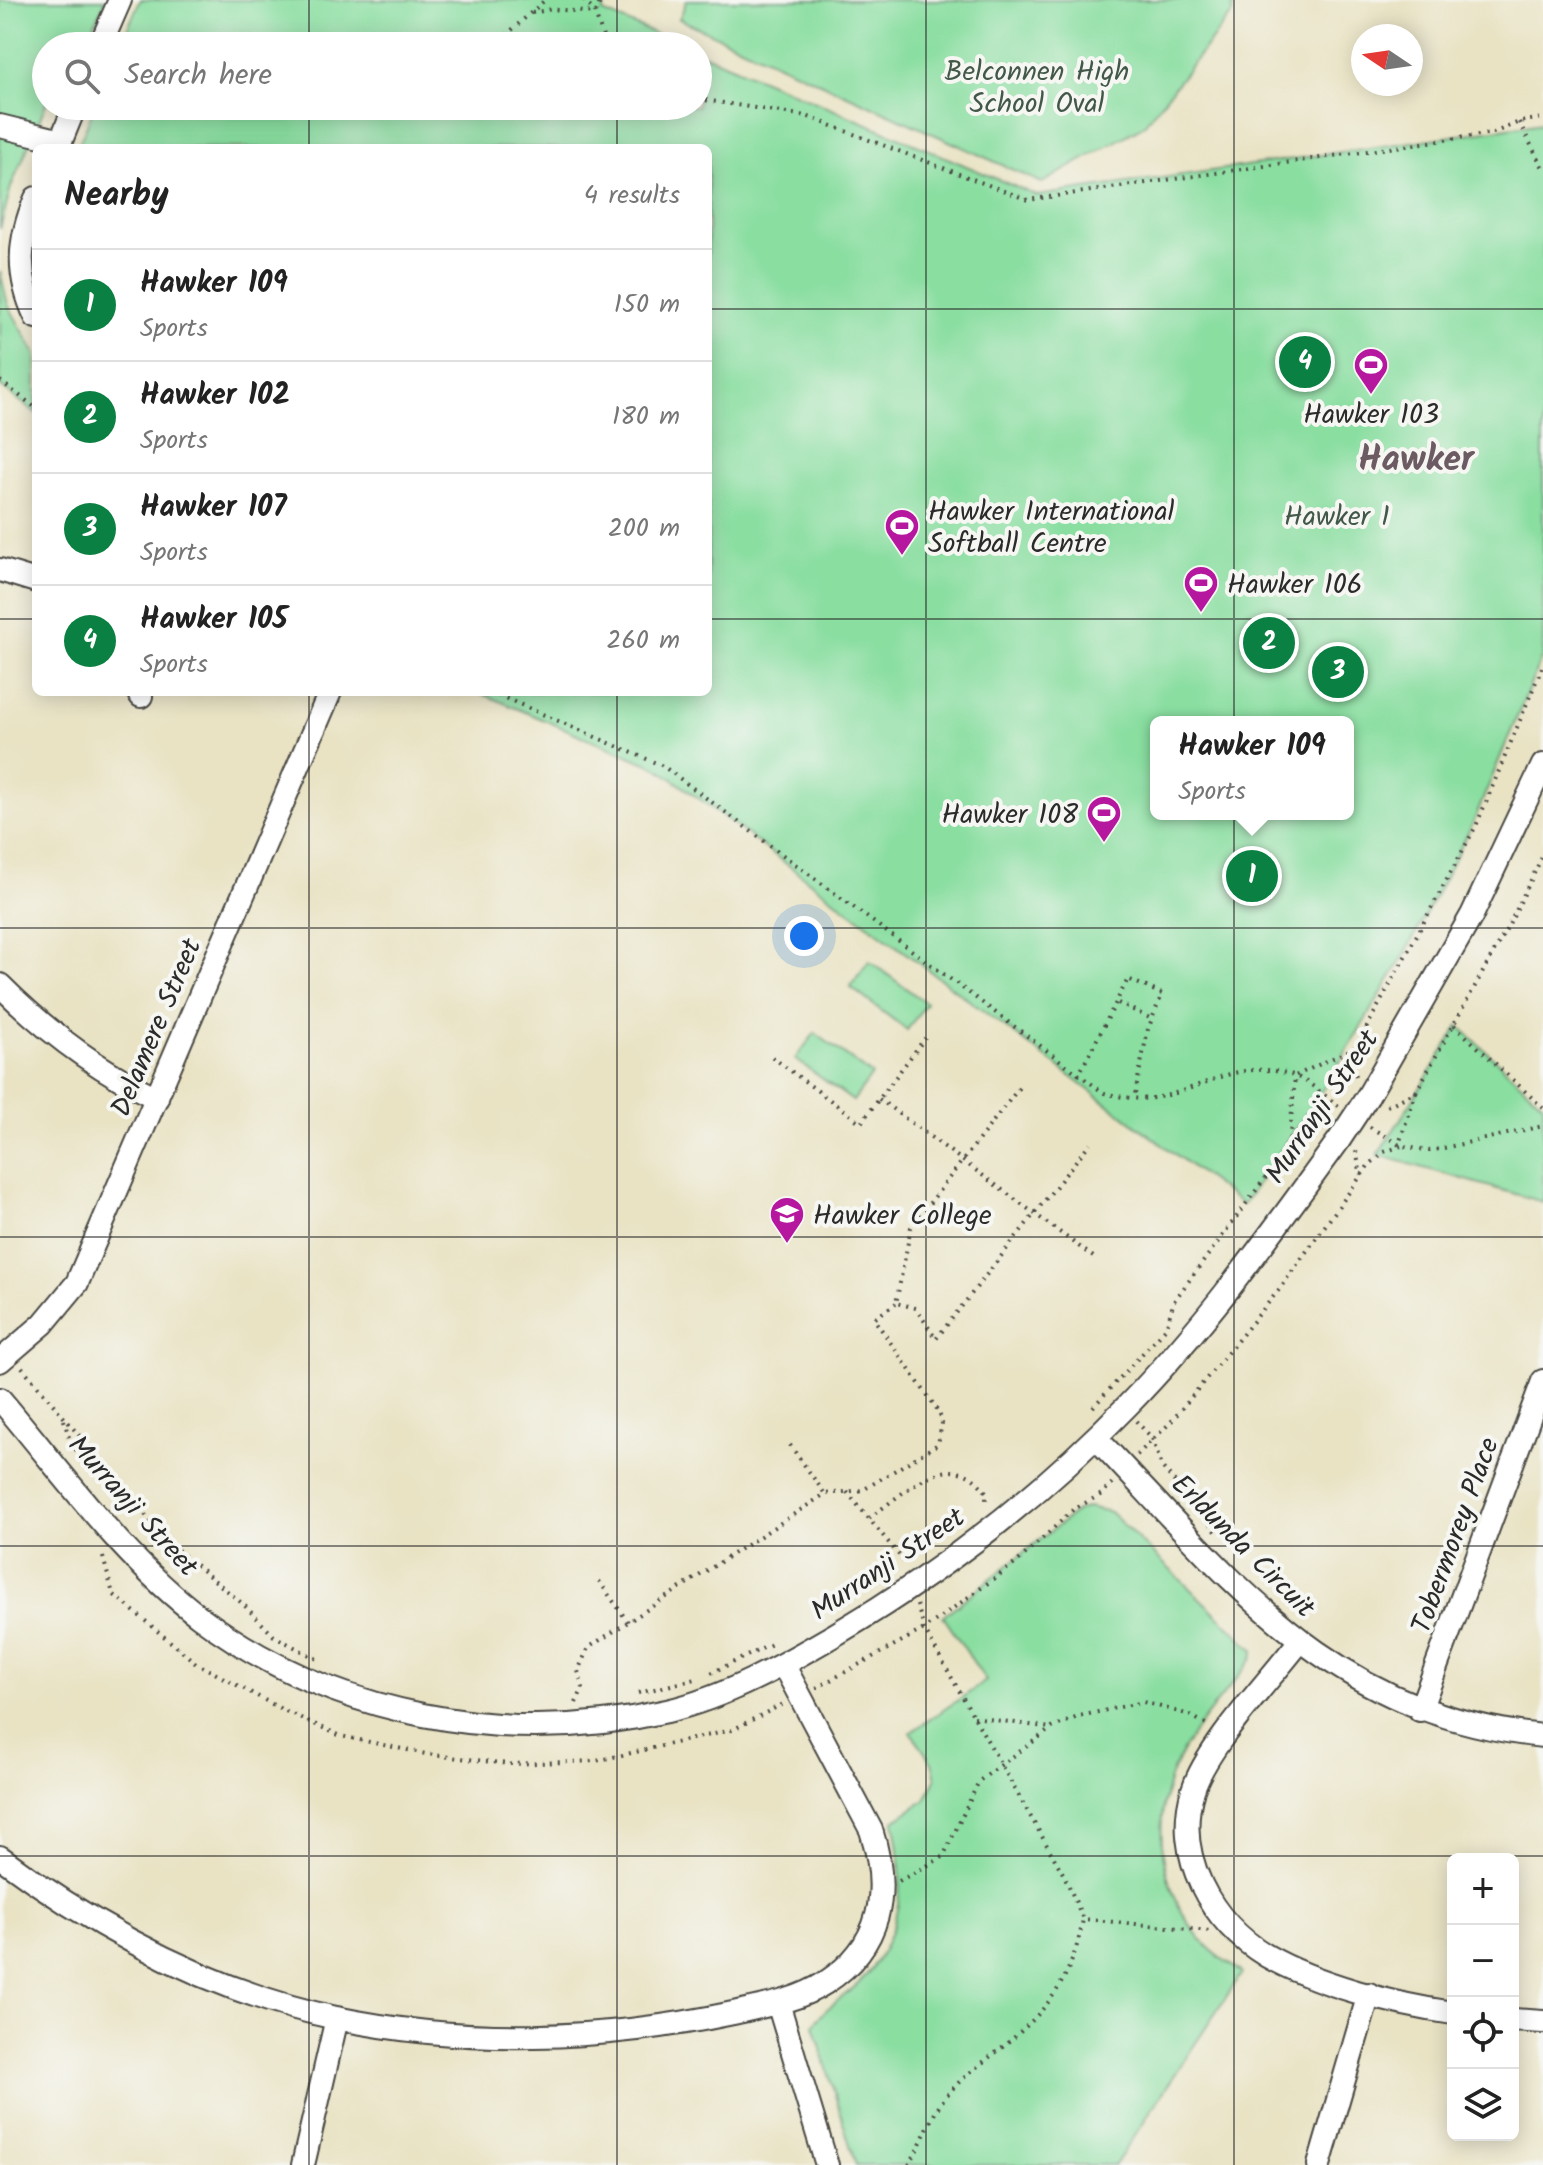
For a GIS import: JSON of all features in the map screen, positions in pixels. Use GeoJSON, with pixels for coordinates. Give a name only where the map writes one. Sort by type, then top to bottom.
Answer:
{"type":"FeatureCollection","features":[{"type":"Feature","properties":{"kind":"street"},"geometry":{"type":"LineString","coordinates":[[106,32],[120,0]]}},
{"type":"Feature","properties":{"kind":"street"},"geometry":{"type":"LineString","coordinates":[[0,126],[59,144],[69,120]]}},
{"type":"Feature","properties":{"kind":"street"},"geometry":{"type":"LineString","coordinates":[[32,211],[20,250],[22,280],[32,306]]}},
{"type":"Feature","properties":{"kind":"street"},"geometry":{"type":"LineString","coordinates":[[0,570],[32,580]]}},
{"type":"Feature","properties":{"kind":"street","name":"Delamere Street"},"geometry":{"type":"LineString","coordinates":[[5,1357],[43,1324],[77,1283],[328,696]]}},
{"type":"Feature","properties":{"kind":"street","name":"Murranji Street"},"geometry":{"type":"LineString","coordinates":[[0,1399],[132,1555],[177,1599],[256,1654],[346,1695],[443,1720],[509,1727],[574,1726],[669,1711],[728,1691],[783,1664],[908,1591],[1016,1509],[1125,1409],[1227,1292],[1368,1096],[1472,915],[1543,765]]}},
{"type":"Feature","properties":{"kind":"street"},"geometry":{"type":"LineString","coordinates":[[0,985],[22,1007],[107,1074],[157,1098]]}},
{"type":"Feature","properties":{"kind":"street","name":"Tobermorey Place"},"geometry":{"type":"LineString","coordinates":[[1420,1710],[1543,1381]]}},
{"type":"Feature","properties":{"kind":"street","name":"Erldunda Circuit"},"geometry":{"type":"LineString","coordinates":[[1096,1438],[1253,1600],[1299,1642],[1372,1688],[1420,1710],[1504,1732],[1543,1736]]}},
{"type":"Feature","properties":{"kind":"street"},"geometry":{"type":"LineString","coordinates":[[1299,1642],[1198,1776],[1187,1824],[1195,1873],[1212,1905],[1229,1924],[1267,1955],[1369,1994],[1447,2012]]}},
{"type":"Feature","properties":{"kind":"street"},"geometry":{"type":"LineString","coordinates":[[0,1857],[73,1908],[159,1955],[252,1993],[337,2018],[420,2030],[561,2035],[662,2026],[778,2003],[823,1984],[848,1966],[866,1943],[878,1916],[883,1888],[880,1859],[871,1830],[783,1664]]}},
{"type":"Feature","properties":{"kind":"street"},"geometry":{"type":"LineString","coordinates":[[1319,2165],[1369,1994]]}},
{"type":"Feature","properties":{"kind":"street"},"geometry":{"type":"LineString","coordinates":[[778,2003],[827,2165]]}},
{"type":"Feature","properties":{"kind":"street"},"geometry":{"type":"LineString","coordinates":[[303,2165],[337,2018]]}},
{"type":"Feature","properties":{"kind":"street"},"geometry":{"type":"LineString","coordinates":[[1519,2020],[1543,2022]]}},
{"type":"Feature","properties":{"kind":"path"},"geometry":{"type":"LineString","coordinates":[[510,32],[545,0]]}},
{"type":"Feature","properties":{"kind":"path"},"geometry":{"type":"LineString","coordinates":[[584,0],[595,13],[601,32]]}},
{"type":"Feature","properties":{"kind":"path"},"geometry":{"type":"LineString","coordinates":[[595,13],[601,0]]}},
{"type":"Feature","properties":{"kind":"path"},"geometry":{"type":"LineString","coordinates":[[532,13],[552,9],[595,13]]}},
{"type":"Feature","properties":{"kind":"path"},"geometry":{"type":"LineString","coordinates":[[712,101],[806,116],[1028,200],[1493,133],[1519,122],[1543,118]]}},
{"type":"Feature","properties":{"kind":"path"},"geometry":{"type":"LineString","coordinates":[[1519,122],[1543,168]]}},
{"type":"Feature","properties":{"kind":"path"},"geometry":{"type":"LineString","coordinates":[[0,381],[32,405]]}},
{"type":"Feature","properties":{"kind":"path"},"geometry":{"type":"LineString","coordinates":[[1295,1076],[1356,1047],[1476,826],[1543,665]]}},
{"type":"Feature","properties":{"kind":"path"},"geometry":{"type":"LineString","coordinates":[[500,696],[663,766],[1104,1093],[1134,1099],[1157,1098],[1224,1073],[1250,1071],[1295,1076],[1346,1111]]}},
{"type":"Feature","properties":{"kind":"path"},"geometry":{"type":"LineString","coordinates":[[97,1549],[105,1560],[113,1594],[198,1665],[335,1735],[412,1751],[509,1764],[596,1761],[732,1730],[924,1629],[1016,1563],[1074,1509],[1102,1494],[1152,1438],[1170,1423],[1276,1294],[1361,1175],[1384,1152],[1400,1145],[1416,1092],[1543,855]]}},
{"type":"Feature","properties":{"kind":"path"},"geometry":{"type":"LineString","coordinates":[[1078,1076],[1128,979],[1162,994],[1152,1019],[1134,1099]]}},
{"type":"Feature","properties":{"kind":"path"},"geometry":{"type":"LineString","coordinates":[[1118,1003],[1152,1019]]}},
{"type":"Feature","properties":{"kind":"path"},"geometry":{"type":"LineString","coordinates":[[1454,1025],[1543,1108]]}},
{"type":"Feature","properties":{"kind":"path"},"geometry":{"type":"LineString","coordinates":[[772,1057],[861,1123],[925,1038]]}},
{"type":"Feature","properties":{"kind":"path"},"geometry":{"type":"LineString","coordinates":[[1350,1051],[1356,1075],[1368,1096],[1416,1092]]}},
{"type":"Feature","properties":{"kind":"path"},"geometry":{"type":"LineString","coordinates":[[1092,1409],[1166,1328],[1174,1301],[1289,1146],[1295,1076]]}},
{"type":"Feature","properties":{"kind":"path"},"geometry":{"type":"LineString","coordinates":[[576,1703],[583,1688],[578,1671],[588,1648],[825,1494],[863,1490],[938,1444],[942,1423],[939,1412],[874,1319],[896,1303],[911,1227],[1019,1088]]}},
{"type":"Feature","properties":{"kind":"path"},"geometry":{"type":"LineString","coordinates":[[879,1099],[1096,1259]]}},
{"type":"Feature","properties":{"kind":"path"},"geometry":{"type":"LineString","coordinates":[[1359,1120],[1400,1145],[1430,1151],[1543,1126]]}},
{"type":"Feature","properties":{"kind":"path"},"geometry":{"type":"LineString","coordinates":[[1289,1146],[1316,1137],[1339,1140],[1361,1175]]}},
{"type":"Feature","properties":{"kind":"path"},"geometry":{"type":"LineString","coordinates":[[896,1303],[916,1308],[936,1339],[1090,1143]]}},
{"type":"Feature","properties":{"kind":"path"},"geometry":{"type":"LineString","coordinates":[[5,1357],[64,1418],[168,1542],[243,1604],[274,1636],[323,1661]]}},
{"type":"Feature","properties":{"kind":"path"},"geometry":{"type":"LineString","coordinates":[[1108,1392],[1152,1438],[1162,1467],[1222,1538]]}},
{"type":"Feature","properties":{"kind":"path"},"geometry":{"type":"LineString","coordinates":[[64,1418],[72,1448],[97,1459]]}},
{"type":"Feature","properties":{"kind":"path"},"geometry":{"type":"LineString","coordinates":[[790,1445],[825,1494]]}},
{"type":"Feature","properties":{"kind":"path"},"geometry":{"type":"LineString","coordinates":[[869,1518],[938,1472],[958,1469],[978,1481],[986,1492],[986,1505]]}},
{"type":"Feature","properties":{"kind":"path"},"geometry":{"type":"LineString","coordinates":[[847,1492],[908,1566]]}},
{"type":"Feature","properties":{"kind":"path"},"geometry":{"type":"LineString","coordinates":[[974,1513],[995,1496]]}},
{"type":"Feature","properties":{"kind":"path"},"geometry":{"type":"LineString","coordinates":[[909,2165],[931,2118],[948,2094],[1003,2047],[1057,1991],[1076,1957],[1083,1919],[1065,1877],[924,1629],[921,1611],[896,1573],[919,1557]]}},
{"type":"Feature","properties":{"kind":"path"},"geometry":{"type":"LineString","coordinates":[[599,1581],[628,1622]]}},
{"type":"Feature","properties":{"kind":"path"},"geometry":{"type":"LineString","coordinates":[[636,1694],[702,1677],[784,1638]]}},
{"type":"Feature","properties":{"kind":"path"},"geometry":{"type":"LineString","coordinates":[[561,1706],[586,1702]]}},
{"type":"Feature","properties":{"kind":"path"},"geometry":{"type":"LineString","coordinates":[[883,1888],[943,1857],[979,1781],[1052,1728],[1080,1716],[1143,1702],[1190,1715],[1227,1736]]}},
{"type":"Feature","properties":{"kind":"path"},"geometry":{"type":"LineString","coordinates":[[974,1717],[1052,1728]]}},
{"type":"Feature","properties":{"kind":"path"},"geometry":{"type":"LineString","coordinates":[[1083,1919],[1218,1932],[1229,1924]]}},
{"type":"Feature","properties":{"kind":"green space"},"geometry":{"type":"Polygon","coordinates":[[[0,0],[105,0],[91,32],[32,32],[32,120],[39,120],[11,187],[0,229],[0,0]]]}},
{"type":"Feature","properties":{"kind":"green space"},"geometry":{"type":"Polygon","coordinates":[[[140,0],[607,0],[603,12],[651,32],[126,32],[140,0]]]}},
{"type":"Feature","properties":{"kind":"green space","name":"Belconnen High School Oval"},"geometry":{"type":"Polygon","coordinates":[[[687,0],[1233,0],[1232,14],[1143,126],[1042,183],[679,19],[687,0]]]}},
{"type":"Feature","properties":{"kind":"green space","name":"Hawker 1"},"geometry":{"type":"Polygon","coordinates":[[[712,58],[1037,196],[1543,123],[1543,654],[1474,821],[1405,954],[1328,1082],[1243,1205],[658,768],[487,696],[712,696],[712,144],[79,144],[89,120],[712,120],[712,58]]]}},
{"type":"Feature","properties":{"kind":"green space"},"geometry":{"type":"Polygon","coordinates":[[[0,271],[8,305],[32,347],[32,410],[0,386],[0,271]]]}},
{"type":"Feature","properties":{"kind":"green space"},"geometry":{"type":"Polygon","coordinates":[[[869,961],[926,1003],[907,1030],[850,987],[869,961]]]}},
{"type":"Feature","properties":{"kind":"green space"},"geometry":{"type":"Polygon","coordinates":[[[1459,1026],[1543,1104],[1543,1202],[1378,1155],[1459,1026]]]}},
{"type":"Feature","properties":{"kind":"green space"},"geometry":{"type":"Polygon","coordinates":[[[815,1033],[872,1075],[853,1101],[795,1059],[815,1033]]]}},
{"type":"Feature","properties":{"kind":"green space"},"geometry":{"type":"Polygon","coordinates":[[[1088,1507],[1110,1512],[1254,1650],[1252,1659],[1204,1719],[1179,1758],[1169,1781],[1161,1831],[1169,1882],[1179,1906],[1208,1947],[1242,1973],[1115,2165],[856,2165],[814,2025],[873,1966],[892,1927],[900,1886],[894,1821],[925,1800],[936,1779],[932,1763],[911,1732],[986,1681],[943,1616],[1077,1511],[1088,1507]]]}},
{"type":"Feature","properties":{"kind":"place","name":"Hawker 105"},"geometry":{"type":"Point","coordinates":[1305,362]}},
{"type":"Feature","properties":{"kind":"place","name":"Hawker 103"},"geometry":{"type":"Point","coordinates":[1371,396]}},
{"type":"Feature","properties":{"kind":"place","name":"Hawker International Softball Centre"},"geometry":{"type":"Point","coordinates":[902,557]}},
{"type":"Feature","properties":{"kind":"place","name":"Hawker 106"},"geometry":{"type":"Point","coordinates":[1201,614]}},
{"type":"Feature","properties":{"kind":"place","name":"Hawker 102"},"geometry":{"type":"Point","coordinates":[1269,643]}},
{"type":"Feature","properties":{"kind":"place","name":"Hawker 107"},"geometry":{"type":"Point","coordinates":[1338,672]}},
{"type":"Feature","properties":{"kind":"place","name":"Hawker 108"},"geometry":{"type":"Point","coordinates":[1104,844]}},
{"type":"Feature","properties":{"kind":"place","name":"Hawker 109"},"geometry":{"type":"Point","coordinates":[1252,876]}},
{"type":"Feature","properties":{"kind":"place","name":"Hawker College"},"geometry":{"type":"Point","coordinates":[787,1245]}},
{"type":"Feature","properties":{"kind":"district","name":"Hawker"},"geometry":{"type":"Point","coordinates":[1416,457]}}]}
